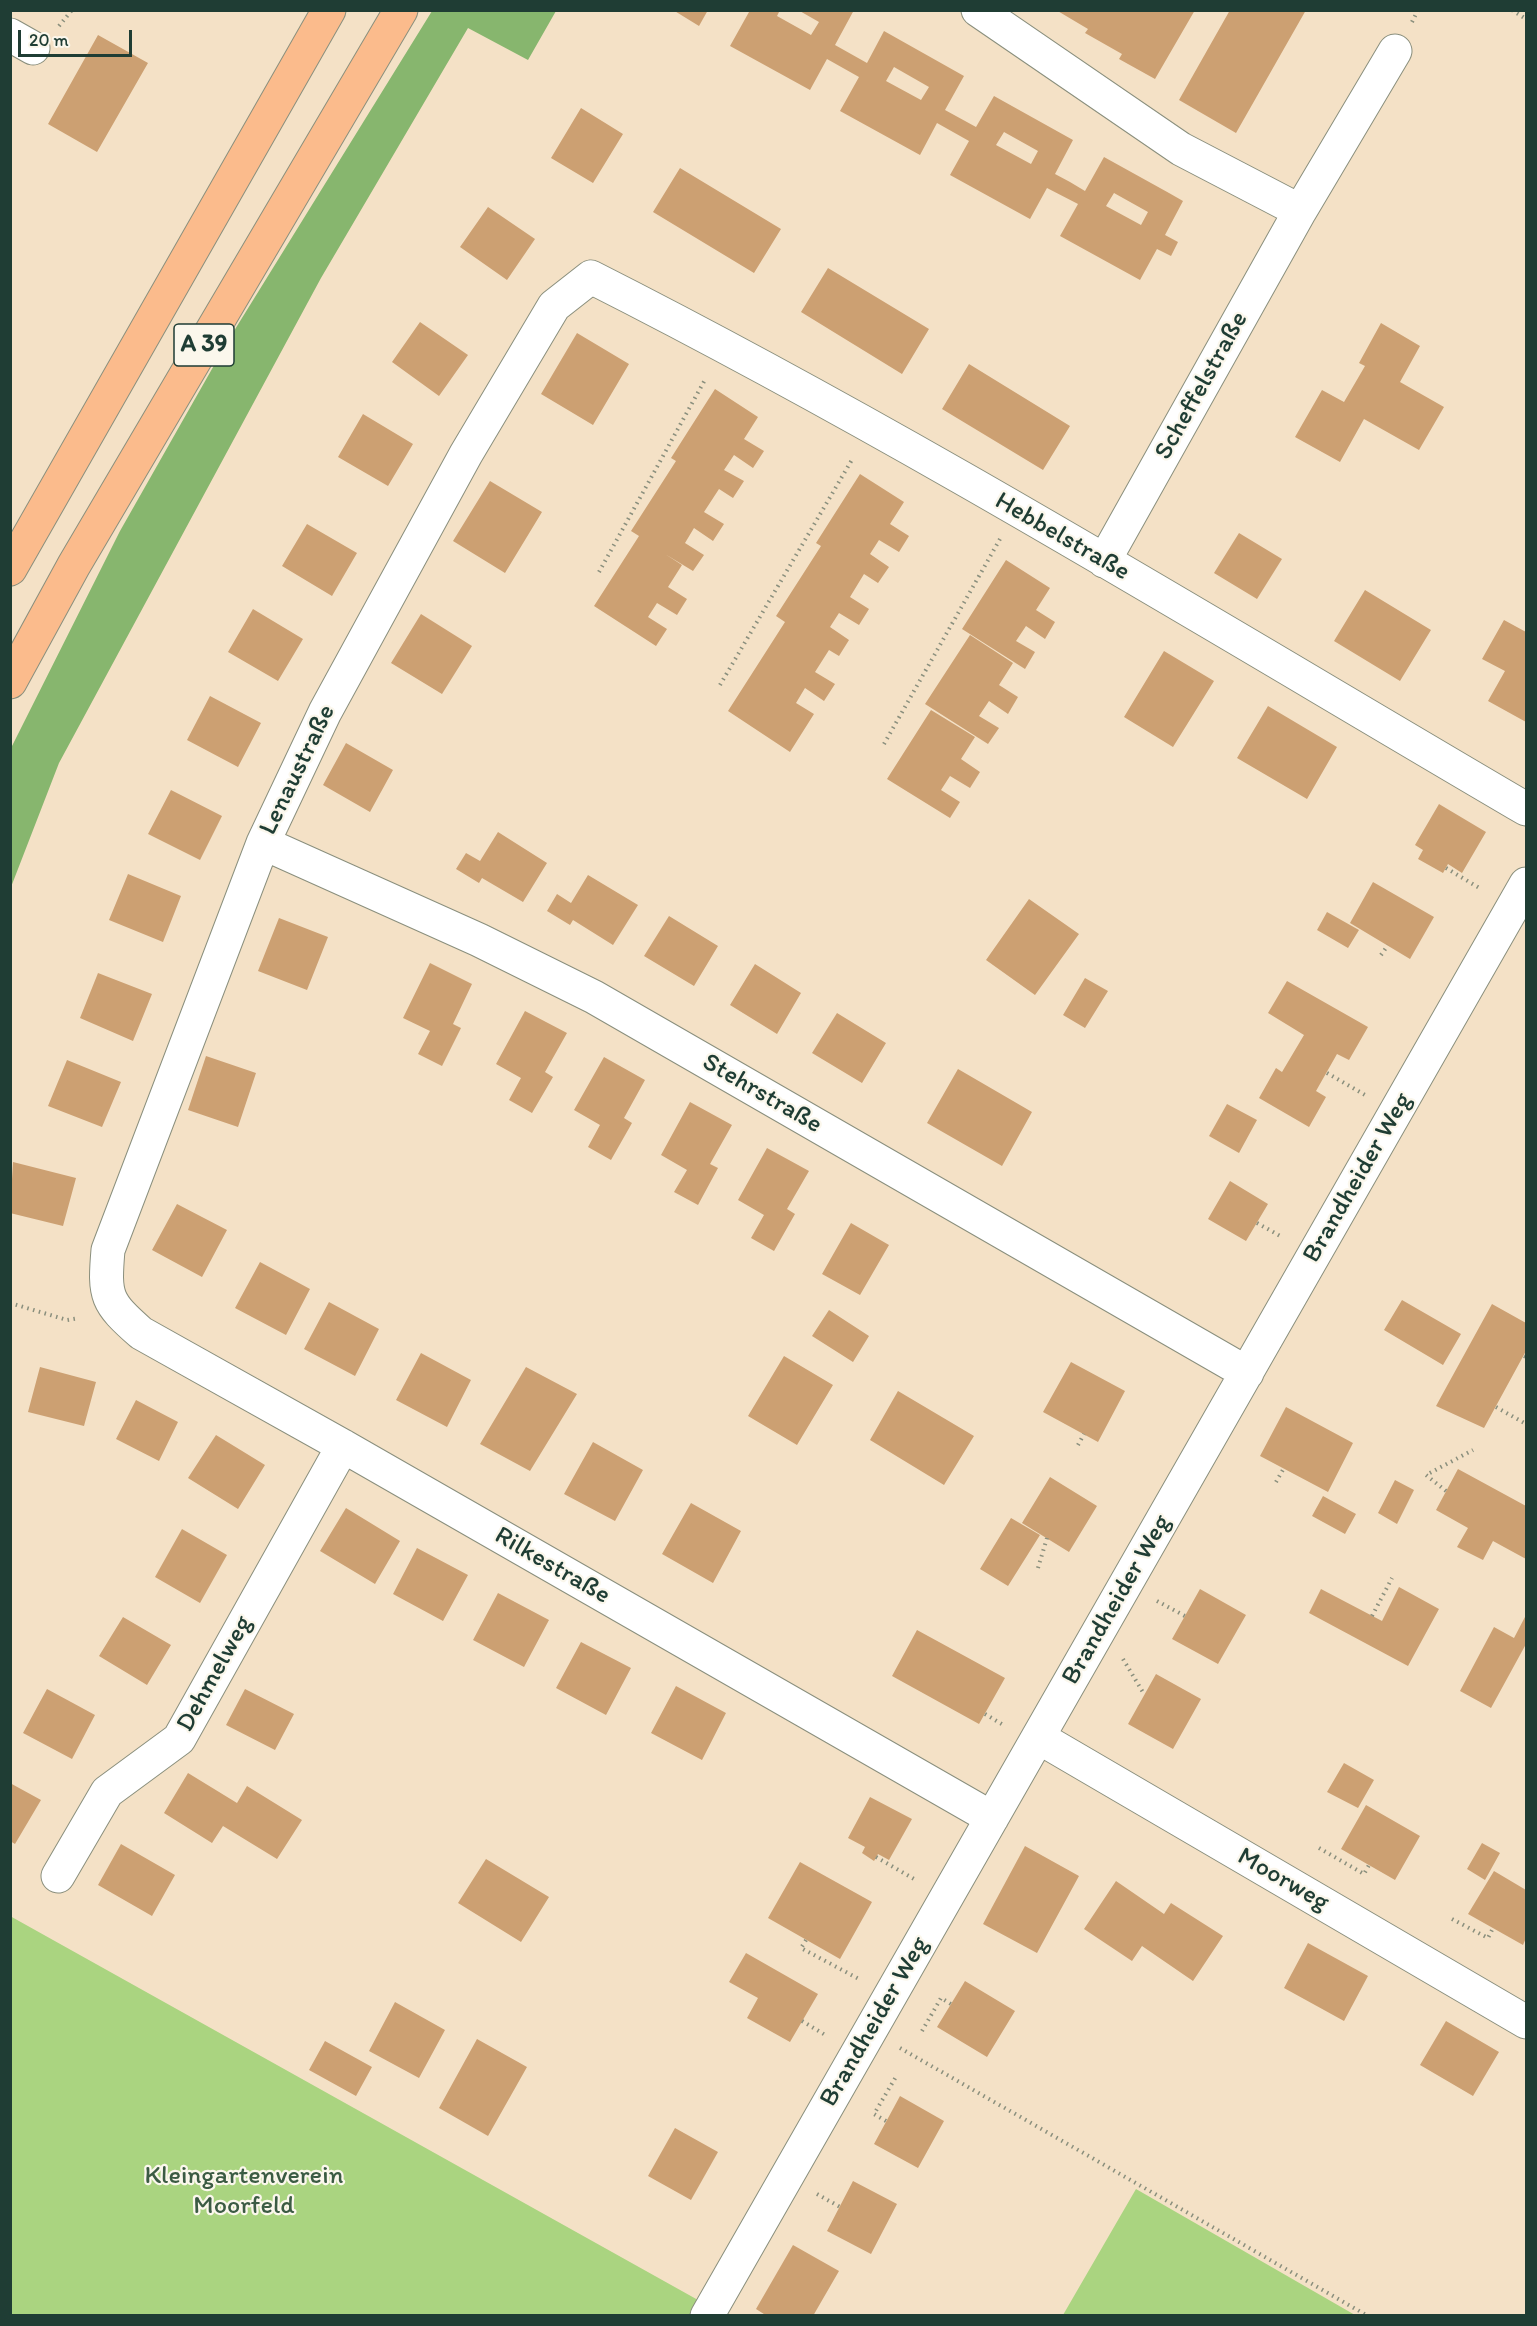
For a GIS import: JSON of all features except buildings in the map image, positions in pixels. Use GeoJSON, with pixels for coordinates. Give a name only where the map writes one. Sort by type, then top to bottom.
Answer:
{"type":"FeatureCollection","features":[{"type":"Feature","properties":{"kind":"highway","name":"A 39"},"geometry":{"type":"LineString","coordinates":[[10,569],[329,10]]}},
{"type":"Feature","properties":{"kind":"highway","name":"A 39"},"geometry":{"type":"LineString","coordinates":[[10,682],[74,565],[401,10]]}},
{"type":"Feature","properties":{"kind":"street"},"geometry":{"type":"LineString","coordinates":[[978,10],[1181,148],[1300,211]]}},
{"type":"Feature","properties":{"kind":"street","name":"Scheffelstraße"},"geometry":{"type":"LineString","coordinates":[[1104,561],[1300,211],[1395,51]]}},
{"type":"Feature","properties":{"kind":"street","name":"Hebbelstraße"},"geometry":{"type":"LineString","coordinates":[[591,277],[724,344],[871,427],[1527,809]]}},
{"type":"Feature","properties":{"kind":"street","name":"Lenaustraße"},"geometry":{"type":"LineString","coordinates":[[115,1310],[105,1285],[108,1250],[263,843],[325,712],[466,453],[554,306],[591,277]]}},
{"type":"Feature","properties":{"kind":"street","name":"Stehrstraße"},"geometry":{"type":"LineString","coordinates":[[263,843],[479,940],[594,997],[1247,1373]]}},
{"type":"Feature","properties":{"kind":"street","name":"Brandheider Weg"},"geometry":{"type":"LineString","coordinates":[[707,2316],[1527,885]]}},
{"type":"Feature","properties":{"kind":"street","name":"Rilkestraße"},"geometry":{"type":"LineString","coordinates":[[115,1310],[141,1333],[343,1446],[992,1818]]}},
{"type":"Feature","properties":{"kind":"street","name":"Dehmelweg"},"geometry":{"type":"LineString","coordinates":[[58,1876],[107,1792],[179,1739],[343,1446]]}},
{"type":"Feature","properties":{"kind":"street","name":"Moorweg"},"geometry":{"type":"LineString","coordinates":[[1038,1737],[1527,2022]]}},
{"type":"Feature","properties":{"kind":"path"},"geometry":{"type":"LineString","coordinates":[[1512,10],[1527,19]]}},
{"type":"Feature","properties":{"kind":"path"},"geometry":{"type":"LineString","coordinates":[[599,572],[724,344]]}},
{"type":"Feature","properties":{"kind":"path"},"geometry":{"type":"LineString","coordinates":[[720,685],[871,427]]}},
{"type":"Feature","properties":{"kind":"path"},"geometry":{"type":"LineString","coordinates":[[884,744],[1016,510]]}},
{"type":"Feature","properties":{"kind":"path"},"geometry":{"type":"LineString","coordinates":[[1381,955],[1388,945]]}},
{"type":"Feature","properties":{"kind":"path"},"geometry":{"type":"LineString","coordinates":[[1327,1073],[1360,1092]]}},
{"type":"Feature","properties":{"kind":"path"},"geometry":{"type":"LineString","coordinates":[[10,1303],[67,1320],[115,1310]]}},
{"type":"Feature","properties":{"kind":"path"},"geometry":{"type":"LineString","coordinates":[[1496,1407],[1527,1424]]}},
{"type":"Feature","properties":{"kind":"path"},"geometry":{"type":"LineString","coordinates":[[1078,1445],[1084,1434]]}},
{"type":"Feature","properties":{"kind":"path"},"geometry":{"type":"LineString","coordinates":[[1446,1491],[1426,1474],[1473,1450]]}},
{"type":"Feature","properties":{"kind":"path"},"geometry":{"type":"LineString","coordinates":[[1276,1482],[1284,1468]]}},
{"type":"Feature","properties":{"kind":"path"},"geometry":{"type":"LineString","coordinates":[[1038,1568],[1047,1538]]}},
{"type":"Feature","properties":{"kind":"path"},"geometry":{"type":"LineString","coordinates":[[1372,1616],[1392,1578]]}},
{"type":"Feature","properties":{"kind":"path"},"geometry":{"type":"LineString","coordinates":[[1319,1848],[1364,1874],[1369,1865]]}},
{"type":"Feature","properties":{"kind":"path"},"geometry":{"type":"LineString","coordinates":[[876,1857],[947,1897]]}},
{"type":"Feature","properties":{"kind":"path"},"geometry":{"type":"LineString","coordinates":[[1452,1919],[1488,1938],[1493,1928]]}},
{"type":"Feature","properties":{"kind":"path"},"geometry":{"type":"LineString","coordinates":[[806,1940],[801,1948],[890,1996]]}},
{"type":"Feature","properties":{"kind":"path"},"geometry":{"type":"LineString","coordinates":[[922,2031],[941,1998],[951,2004]]}},
{"type":"Feature","properties":{"kind":"path"},"geometry":{"type":"LineString","coordinates":[[870,2031],[1368,2316]]}},
{"type":"Feature","properties":{"kind":"path"},"geometry":{"type":"LineString","coordinates":[[886,2121],[874,2114],[897,2075]]}},
{"type":"Feature","properties":{"kind":"green space"},"geometry":{"type":"Polygon","coordinates":[[[432,11],[556,11],[528,60],[468,28],[321,278],[59,763],[11,887],[11,748],[120,531],[229,339],[432,11]]]}},
{"type":"Feature","properties":{"kind":"green space","name":"Kleingartenverein Moorfeld"},"geometry":{"type":"Polygon","coordinates":[[[10,1916],[698,2300],[690,2315],[11,2315],[10,1916]]]}},
{"type":"Feature","properties":{"kind":"green space"},"geometry":{"type":"Polygon","coordinates":[[[1136,2189],[1355,2315],[1063,2315],[1136,2189]]]}}]}
